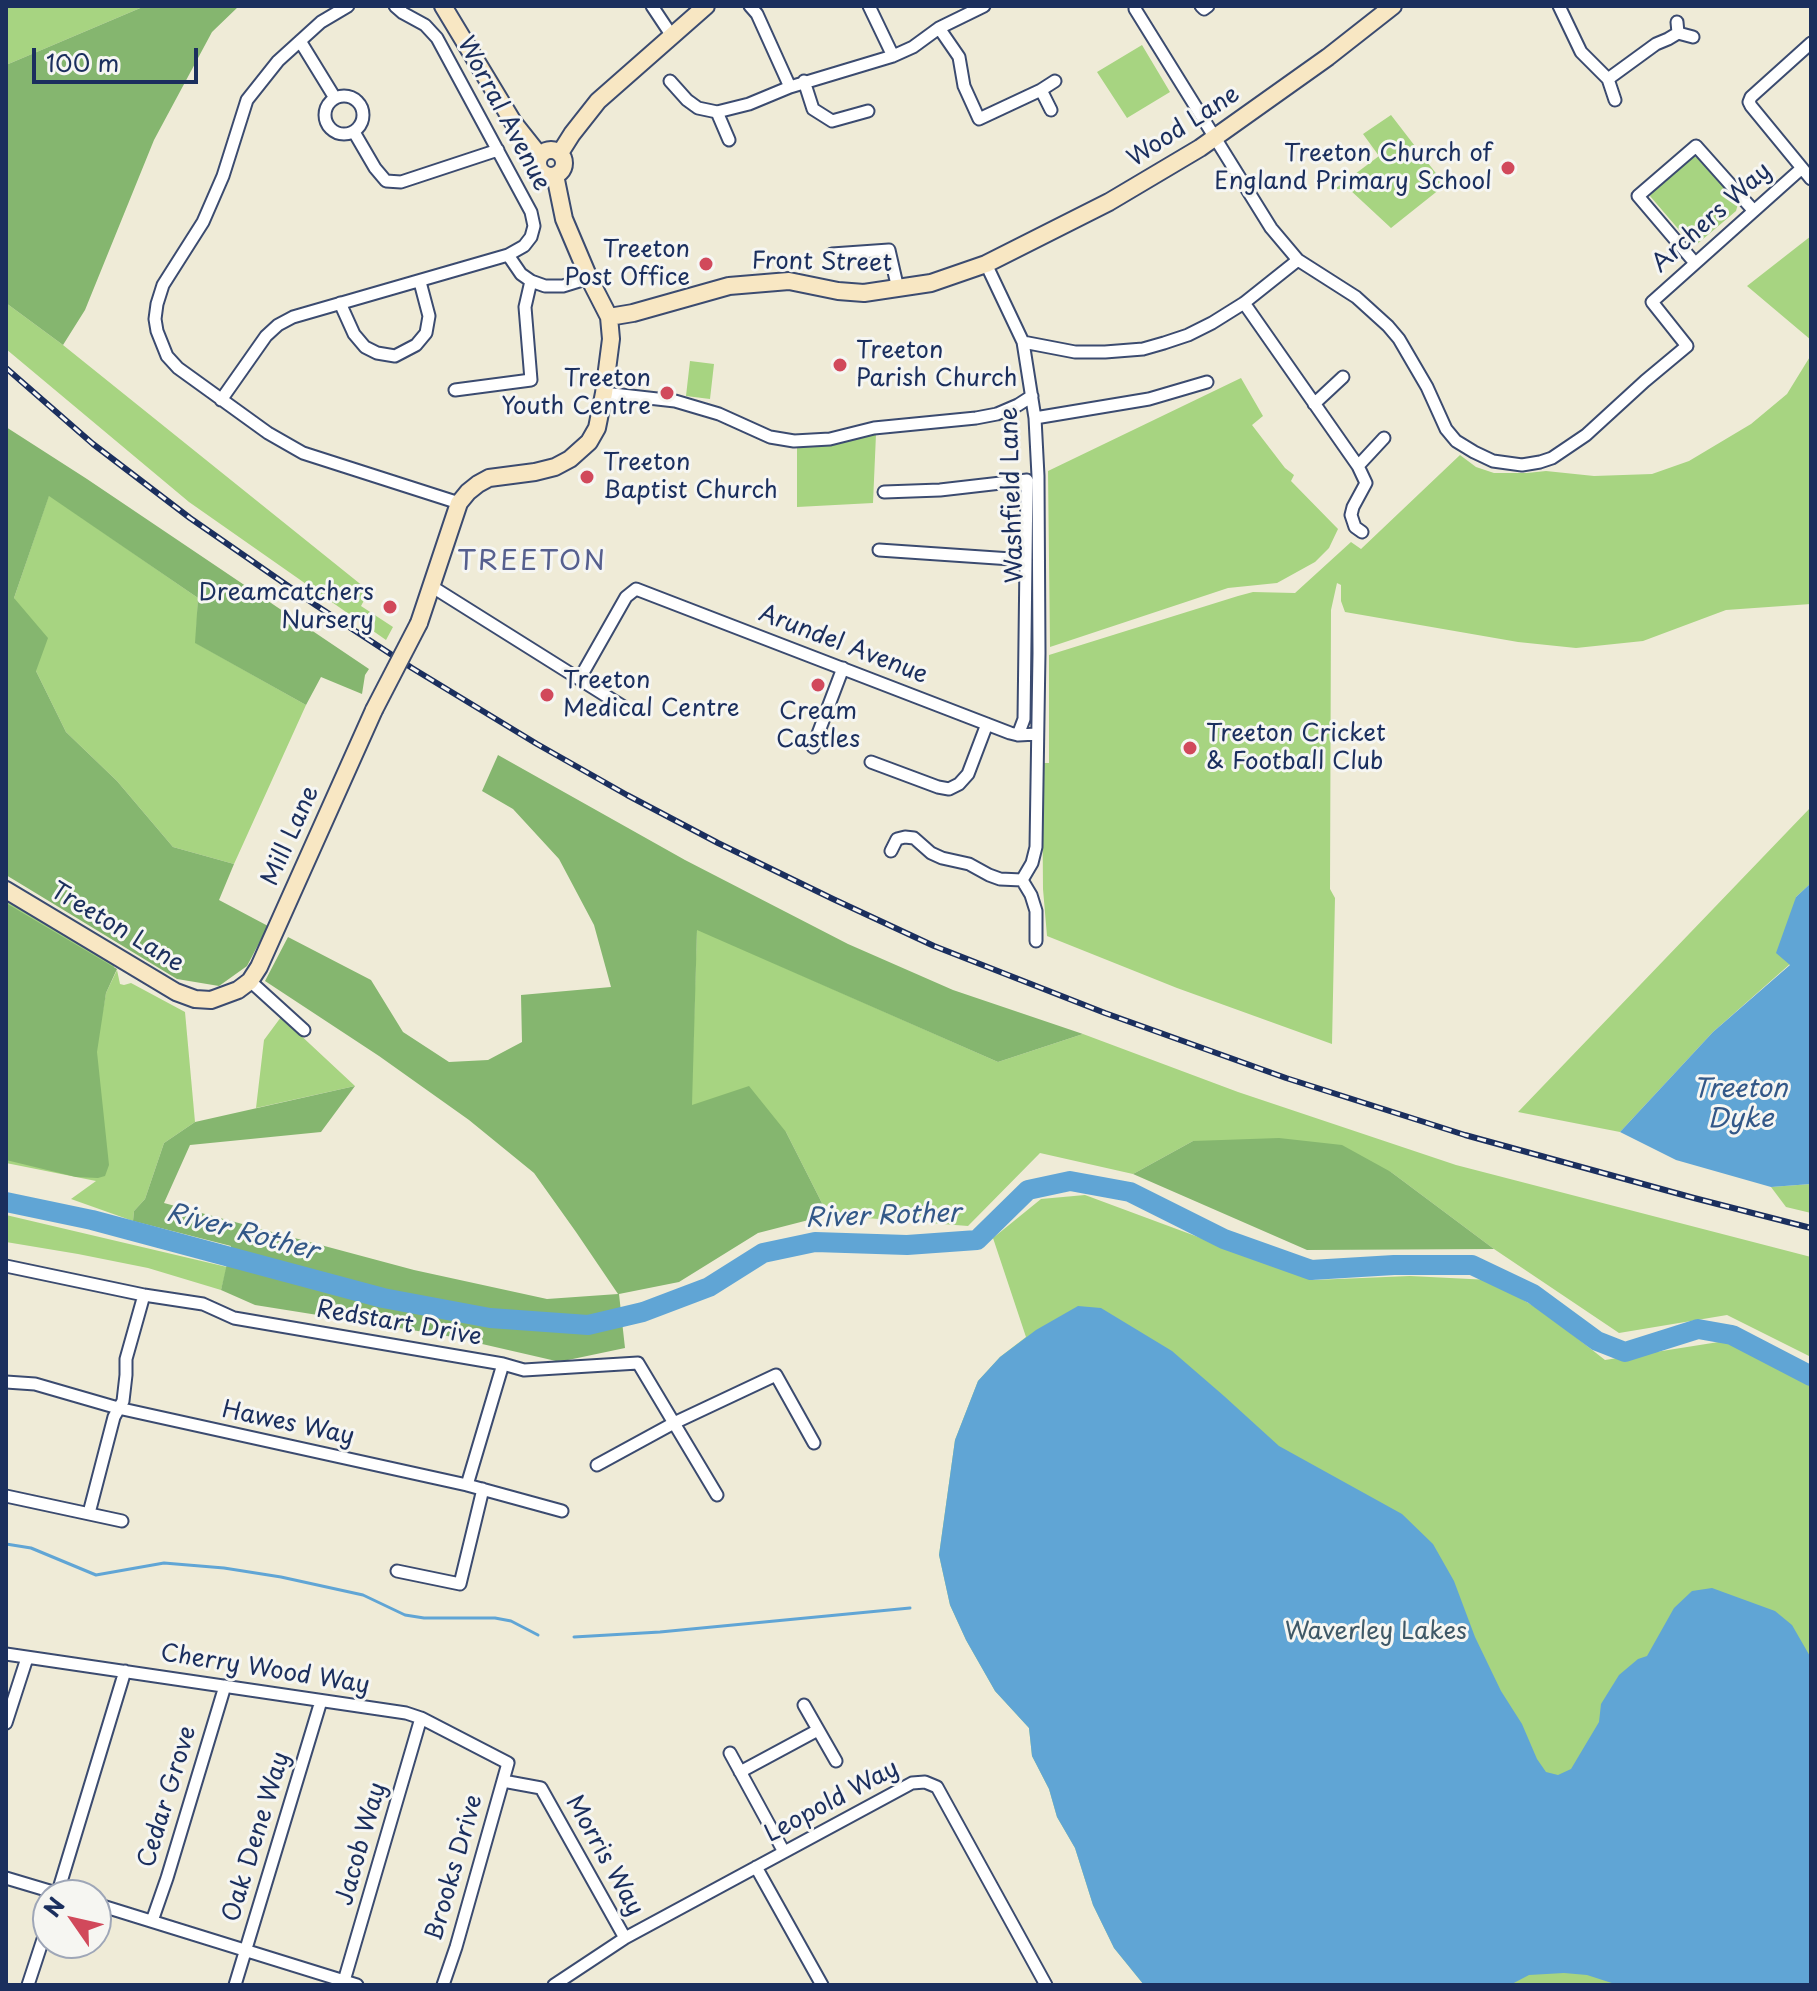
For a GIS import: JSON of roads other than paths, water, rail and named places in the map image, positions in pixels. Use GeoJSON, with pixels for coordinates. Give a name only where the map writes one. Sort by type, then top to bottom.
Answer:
{"type":"FeatureCollection","features":[{"type":"Feature","properties":{"kind":"main road"},"geometry":{"type":"LineString","coordinates":[[443,6],[513,122],[540,156]]}},
{"type":"Feature","properties":{"kind":"main road"},"geometry":{"type":"LineString","coordinates":[[560,153],[598,101],[706,6]]}},
{"type":"Feature","properties":{"kind":"main road","name":"Wood Lane"},"geometry":{"type":"LineString","coordinates":[[986,264],[1109,202],[1215,138],[1393,6]]}},
{"type":"Feature","properties":{"kind":"main road"},"geometry":{"type":"LineString","coordinates":[[549,150],[560,153],[564,164],[562,171],[551,176],[541,171],[538,164],[540,156],[549,150]]}},
{"type":"Feature","properties":{"kind":"main road"},"geometry":{"type":"LineString","coordinates":[[459,503],[468,492],[489,478],[535,472],[570,459],[589,442],[597,428],[611,339],[609,317],[564,219],[555,175]]}},
{"type":"Feature","properties":{"kind":"main road","name":"Front Street"},"geometry":{"type":"LineString","coordinates":[[609,317],[729,286],[789,281],[864,293],[931,283],[986,264]]}},
{"type":"Feature","properties":{"kind":"main road","name":"Mill Lane"},"geometry":{"type":"LineString","coordinates":[[250,981],[269,946],[374,710],[419,623],[459,503]]}},
{"type":"Feature","properties":{"kind":"main road","name":"Treeton Lane"},"geometry":{"type":"LineString","coordinates":[[6,890],[176,992],[195,999],[211,1000],[238,990],[250,981]]}},
{"type":"Feature","properties":{"kind":"street"},"geometry":{"type":"LineString","coordinates":[[348,6],[321,22],[278,61],[247,100],[218,188],[203,222],[163,285],[155,319],[157,331],[167,356],[178,368],[268,433],[303,453],[459,503]]}},
{"type":"Feature","properties":{"kind":"street","name":"Worral Avenue"},"geometry":{"type":"LineString","coordinates":[[395,6],[425,25],[437,38],[531,212],[534,226],[531,237],[524,246],[508,255]]}},
{"type":"Feature","properties":{"kind":"street"},"geometry":{"type":"LineString","coordinates":[[652,6],[672,36]]}},
{"type":"Feature","properties":{"kind":"street"},"geometry":{"type":"LineString","coordinates":[[750,6],[757,14],[790,87]]}},
{"type":"Feature","properties":{"kind":"street"},"geometry":{"type":"LineString","coordinates":[[869,6],[893,56]]}},
{"type":"Feature","properties":{"kind":"street"},"geometry":{"type":"LineString","coordinates":[[1201,6],[1204,9],[1208,6]]}},
{"type":"Feature","properties":{"kind":"street"},"geometry":{"type":"LineString","coordinates":[[1560,6],[1581,52],[1608,79],[1615,100]]}},
{"type":"Feature","properties":{"kind":"street"},"geometry":{"type":"LineString","coordinates":[[670,81],[698,108],[717,112],[749,104],[804,81],[893,56],[977,8]]}},
{"type":"Feature","properties":{"kind":"street"},"geometry":{"type":"LineString","coordinates":[[1023,342],[1075,352],[1143,349],[1188,335],[1212,323],[1244,303],[1298,260],[1271,228],[1135,9]]}},
{"type":"Feature","properties":{"kind":"street"},"geometry":{"type":"LineString","coordinates":[[1608,79],[1656,44],[1668,39],[1677,27],[1693,37]]}},
{"type":"Feature","properties":{"kind":"street"},"geometry":{"type":"LineString","coordinates":[[939,28],[959,57],[964,86],[979,119],[1055,81]]}},
{"type":"Feature","properties":{"kind":"street"},"geometry":{"type":"LineString","coordinates":[[300,41],[335,98]]}},
{"type":"Feature","properties":{"kind":"street"},"geometry":{"type":"LineString","coordinates":[[1811,43],[1749,102],[1811,179]]}},
{"type":"Feature","properties":{"kind":"street"},"geometry":{"type":"LineString","coordinates":[[804,81],[813,109],[832,121],[868,111]]}},
{"type":"Feature","properties":{"kind":"street"},"geometry":{"type":"LineString","coordinates":[[1041,90],[1051,110]]}},
{"type":"Feature","properties":{"kind":"street"},"geometry":{"type":"LineString","coordinates":[[335,98],[354,99],[363,109],[362,122],[354,132],[342,135],[327,125],[325,113],[335,98]]}},
{"type":"Feature","properties":{"kind":"street"},"geometry":{"type":"LineString","coordinates":[[717,112],[729,140]]}},
{"type":"Feature","properties":{"kind":"street"},"geometry":{"type":"LineString","coordinates":[[354,132],[386,181],[401,182],[498,150]]}},
{"type":"Feature","properties":{"kind":"street"},"geometry":{"type":"LineString","coordinates":[[1695,263],[1638,196],[1696,146],[1753,210]]}},
{"type":"Feature","properties":{"kind":"street","name":"Archers Way"},"geometry":{"type":"LineString","coordinates":[[1298,260],[1356,297],[1388,326],[1399,339],[1427,387],[1446,429],[1456,441],[1493,461],[1522,465],[1552,458],[1586,435],[1687,346],[1652,302],[1802,168]]}},
{"type":"Feature","properties":{"kind":"street"},"geometry":{"type":"LineString","coordinates":[[832,254],[889,250],[898,289]]}},
{"type":"Feature","properties":{"kind":"street"},"geometry":{"type":"LineString","coordinates":[[221,400],[266,336],[293,317],[508,255],[521,274],[545,286],[563,286],[589,278]]}},
{"type":"Feature","properties":{"kind":"street","name":"Washfield Lane"},"geometry":{"type":"LineString","coordinates":[[986,264],[1023,342],[1035,418],[1039,653],[1036,847],[1032,863],[1022,880]]}},
{"type":"Feature","properties":{"kind":"street"},"geometry":{"type":"LineString","coordinates":[[455,390],[531,380],[525,307],[531,281]]}},
{"type":"Feature","properties":{"kind":"street"},"geometry":{"type":"LineString","coordinates":[[340,303],[354,334],[365,347],[395,356],[416,345],[426,333],[429,316],[420,282]]}},
{"type":"Feature","properties":{"kind":"street"},"geometry":{"type":"LineString","coordinates":[[1244,303],[1358,466],[1366,483],[1351,515],[1355,527],[1362,532]]}},
{"type":"Feature","properties":{"kind":"street"},"geometry":{"type":"LineString","coordinates":[[1314,404],[1343,377]]}},
{"type":"Feature","properties":{"kind":"street"},"geometry":{"type":"LineString","coordinates":[[1035,418],[1149,399],[1207,382]]}},
{"type":"Feature","properties":{"kind":"street"},"geometry":{"type":"LineString","coordinates":[[604,393],[687,404],[719,414],[770,437],[794,441],[830,439],[874,428],[976,418],[997,414],[1032,396]]}},
{"type":"Feature","properties":{"kind":"street"},"geometry":{"type":"LineString","coordinates":[[1358,466],[1384,438]]}},
{"type":"Feature","properties":{"kind":"street"},"geometry":{"type":"LineString","coordinates":[[884,492],[940,490],[1027,480],[1024,719],[1018,735]]}},
{"type":"Feature","properties":{"kind":"street"},"geometry":{"type":"LineString","coordinates":[[879,550],[1026,560]]}},
{"type":"Feature","properties":{"kind":"street"},"geometry":{"type":"LineString","coordinates":[[431,586],[627,709]]}},
{"type":"Feature","properties":{"kind":"street","name":"Arundel Avenue"},"geometry":{"type":"LineString","coordinates":[[580,678],[626,597],[636,589],[987,724],[1018,735],[1037,734]]}},
{"type":"Feature","properties":{"kind":"street"},"geometry":{"type":"LineString","coordinates":[[813,747],[843,668]]}},
{"type":"Feature","properties":{"kind":"street"},"geometry":{"type":"LineString","coordinates":[[871,762],[949,789],[968,774],[987,724]]}},
{"type":"Feature","properties":{"kind":"street"},"geometry":{"type":"LineString","coordinates":[[891,851],[897,839],[914,838],[942,858],[969,864],[1000,879],[1022,880],[1036,911],[1036,941]]}},
{"type":"Feature","properties":{"kind":"street"},"geometry":{"type":"LineString","coordinates":[[250,981],[304,1030]]}},
{"type":"Feature","properties":{"kind":"street","name":"Redstart Drive"},"geometry":{"type":"LineString","coordinates":[[6,1266],[203,1304],[234,1318],[524,1370],[638,1363],[717,1495]]}},
{"type":"Feature","properties":{"kind":"street"},"geometry":{"type":"LineString","coordinates":[[89,1513],[118,1408],[123,1401],[126,1359],[144,1295]]}},
{"type":"Feature","properties":{"kind":"street"},"geometry":{"type":"LineString","coordinates":[[467,1485],[503,1364]]}},
{"type":"Feature","properties":{"kind":"street"},"geometry":{"type":"LineString","coordinates":[[597,1465],[674,1423],[776,1375],[814,1443]]}},
{"type":"Feature","properties":{"kind":"street","name":"Hawes Way"},"geometry":{"type":"LineString","coordinates":[[6,1382],[35,1384],[118,1408],[467,1485],[562,1511]]}},
{"type":"Feature","properties":{"kind":"street"},"geometry":{"type":"LineString","coordinates":[[397,1571],[460,1584],[483,1489]]}},
{"type":"Feature","properties":{"kind":"street"},"geometry":{"type":"LineString","coordinates":[[6,1496],[122,1521]]}},
{"type":"Feature","properties":{"kind":"street","name":"Cherry Wood Way"},"geometry":{"type":"LineString","coordinates":[[6,1654],[406,1713],[508,1763]]}},
{"type":"Feature","properties":{"kind":"street"},"geometry":{"type":"LineString","coordinates":[[6,1723],[27,1658]]}},
{"type":"Feature","properties":{"kind":"street"},"geometry":{"type":"LineString","coordinates":[[64,1879],[125,1671]]}},
{"type":"Feature","properties":{"kind":"street","name":"Cedar Grove"},"geometry":{"type":"LineString","coordinates":[[152,1921],[225,1686]]}},
{"type":"Feature","properties":{"kind":"street","name":"Oak Dene Way"},"geometry":{"type":"LineString","coordinates":[[235,1985],[321,1701]]}},
{"type":"Feature","properties":{"kind":"street"},"geometry":{"type":"LineString","coordinates":[[804,1705],[836,1761]]}},
{"type":"Feature","properties":{"kind":"street","name":"Jacob Way"},"geometry":{"type":"LineString","coordinates":[[344,1981],[421,1718]]}},
{"type":"Feature","properties":{"kind":"street"},"geometry":{"type":"LineString","coordinates":[[740,1772],[818,1730]]}},
{"type":"Feature","properties":{"kind":"street"},"geometry":{"type":"LineString","coordinates":[[730,1753],[784,1852]]}},
{"type":"Feature","properties":{"kind":"street","name":"Brooks Drive"},"geometry":{"type":"LineString","coordinates":[[443,1985],[508,1763]]}},
{"type":"Feature","properties":{"kind":"street","name":"Morris Way"},"geometry":{"type":"LineString","coordinates":[[503,1781],[541,1788],[625,1938]]}},
{"type":"Feature","properties":{"kind":"street","name":"Leopold Way"},"geometry":{"type":"LineString","coordinates":[[554,1985],[625,1938],[912,1783],[925,1782],[937,1787],[1046,1985]]}},
{"type":"Feature","properties":{"kind":"street"},"geometry":{"type":"LineString","coordinates":[[756,1867],[815,1983]]}},
{"type":"Feature","properties":{"kind":"street"},"geometry":{"type":"LineString","coordinates":[[6,1878],[32,1886]]}},
{"type":"Feature","properties":{"kind":"street"},"geometry":{"type":"LineString","coordinates":[[112,1909],[357,1985]]}},
{"type":"Feature","properties":{"kind":"street"},"geometry":{"type":"LineString","coordinates":[[28,1985],[37,1959]]}},
{"type":"Feature","properties":{"kind":"water","name":"Treeton Dyke"},"geometry":{"type":"Polygon","coordinates":[[[1811,883],[1811,1184],[1771,1187],[1676,1160],[1620,1132],[1713,1032],[1790,965],[1776,953],[1796,897],[1811,883]]]}},
{"type":"Feature","properties":{"kind":"water","name":"Waverley Lakes"},"geometry":{"type":"Polygon","coordinates":[[[1078,1306],[1101,1308],[1172,1351],[1279,1446],[1402,1514],[1433,1544],[1454,1581],[1475,1637],[1501,1691],[1546,1772],[1558,1775],[1571,1769],[1599,1722],[1601,1704],[1619,1675],[1638,1659],[1647,1656],[1674,1608],[1692,1591],[1712,1588],[1775,1611],[1792,1625],[1811,1658],[1811,1985],[1618,1985],[1587,1975],[1564,1973],[1529,1975],[1510,1985],[1144,1985],[1114,1948],[1093,1905],[1075,1848],[1057,1817],[1049,1789],[1032,1756],[1029,1728],[995,1691],[966,1640],[950,1605],[939,1555],[955,1440],[978,1381],[1000,1357],[1036,1330],[1078,1306]]]}},
{"type":"Feature","properties":{"kind":"waterway","name":"River Rother"},"geometry":{"type":"LineString","coordinates":[[6,1202],[92,1220],[383,1298],[490,1318],[588,1325],[643,1312],[709,1287],[763,1253],[815,1242],[907,1245],[977,1240],[1028,1190],[1070,1181],[1130,1192],[1224,1239],[1311,1270],[1394,1265],[1472,1265],[1533,1294],[1597,1341],[1625,1352],[1698,1329],[1732,1335],[1811,1376]]}},
{"type":"Feature","properties":{"kind":"waterway"},"geometry":{"type":"LineString","coordinates":[[6,1544],[31,1548],[96,1575],[164,1563],[224,1568],[363,1595],[405,1615],[495,1618],[511,1621],[538,1635]]}},
{"type":"Feature","properties":{"kind":"waterway"},"geometry":{"type":"LineString","coordinates":[[574,1637],[660,1632],[910,1608]]}},
{"type":"Feature","properties":{"kind":"railway"},"geometry":{"type":"LineString","coordinates":[[6,368],[93,444],[190,518],[412,668],[627,795],[833,899],[934,946],[1105,1013],[1286,1078],[1465,1135],[1811,1228]]}},
{"type":"Feature","properties":{"kind":"place","name":"Treeton Church of England Primary School"},"geometry":{"type":"Point","coordinates":[1508,168]}},
{"type":"Feature","properties":{"kind":"place","name":"Treeton Post Office"},"geometry":{"type":"Point","coordinates":[706,264]}},
{"type":"Feature","properties":{"kind":"place","name":"Treeton Parish Church"},"geometry":{"type":"Point","coordinates":[840,365]}},
{"type":"Feature","properties":{"kind":"place","name":"Treeton Youth Centre"},"geometry":{"type":"Point","coordinates":[667,393]}},
{"type":"Feature","properties":{"kind":"place","name":"Treeton Baptist Church"},"geometry":{"type":"Point","coordinates":[587,477]}},
{"type":"Feature","properties":{"kind":"place","name":"Dreamcatchers Nursery"},"geometry":{"type":"Point","coordinates":[390,607]}},
{"type":"Feature","properties":{"kind":"place","name":"Cream Castles"},"geometry":{"type":"Point","coordinates":[818,685]}},
{"type":"Feature","properties":{"kind":"place","name":"Treeton Medical Centre"},"geometry":{"type":"Point","coordinates":[547,695]}},
{"type":"Feature","properties":{"kind":"place","name":"Treeton Cricket & Football Club"},"geometry":{"type":"Point","coordinates":[1190,748]}},
{"type":"Feature","properties":{"kind":"district","name":"TREETON"},"geometry":{"type":"Point","coordinates":[532,562]}}]}
